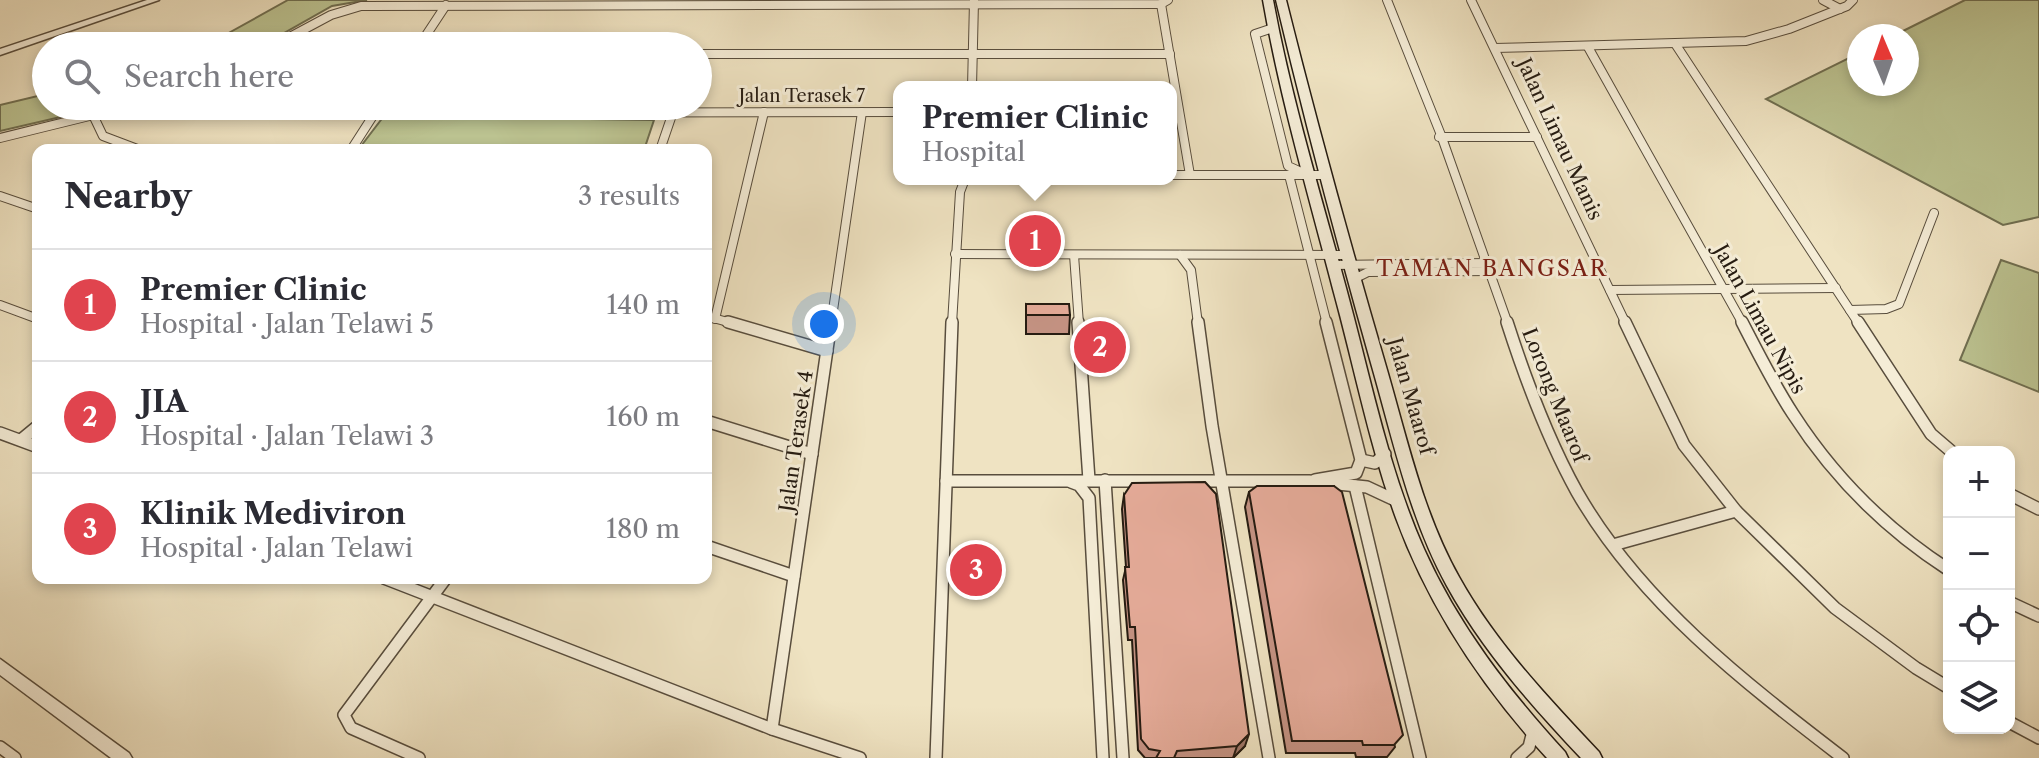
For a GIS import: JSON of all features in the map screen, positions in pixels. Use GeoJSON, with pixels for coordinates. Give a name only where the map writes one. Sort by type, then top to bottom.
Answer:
{"type":"FeatureCollection","features":[{"type":"Feature","properties":{"kind":"main road","name":"Jalan Maarof"},"geometry":{"type":"LineString","coordinates":[[1268,0],[1310,176],[1343,264],[1435,545],[1468,607],[1551,714],[1593,758]]}},
{"type":"Feature","properties":{"kind":"main road","name":"Jalan Maarof"},"geometry":{"type":"LineString","coordinates":[[1281,0],[1326,175],[1385,454],[1415,548],[1449,616],[1533,731],[1559,758]]}},
{"type":"Feature","properties":{"kind":"street","name":"Lorong Maarof"},"geometry":{"type":"LineString","coordinates":[[1387,0],[1553,446],[1579,496],[1613,545],[1717,656],[1843,758]]}},
{"type":"Feature","properties":{"kind":"street","name":"Jalan Limau Manis"},"geometry":{"type":"LineString","coordinates":[[1471,0],[1684,445],[1736,511],[1835,608],[1943,684]]}},
{"type":"Feature","properties":{"kind":"street"},"geometry":{"type":"LineString","coordinates":[[1823,0],[1840,9]]}},
{"type":"Feature","properties":{"kind":"street"},"geometry":{"type":"LineString","coordinates":[[1495,48],[1746,41],[1840,9],[1853,0]]}},
{"type":"Feature","properties":{"kind":"street"},"geometry":{"type":"LineString","coordinates":[[59,32],[150,1]]}},
{"type":"Feature","properties":{"kind":"street"},"geometry":{"type":"LineString","coordinates":[[972,81],[974,2]]}},
{"type":"Feature","properties":{"kind":"street"},"geometry":{"type":"LineString","coordinates":[[300,32],[347,8],[1165,2],[1172,81]]}},
{"type":"Feature","properties":{"kind":"street"},"geometry":{"type":"LineString","coordinates":[[428,32],[446,5]]}},
{"type":"Feature","properties":{"kind":"street"},"geometry":{"type":"LineString","coordinates":[[1273,28],[1255,34],[1261,64],[1361,460],[1356,473],[1309,481]]}},
{"type":"Feature","properties":{"kind":"street"},"geometry":{"type":"LineString","coordinates":[[0,52],[32,41]]}},
{"type":"Feature","properties":{"kind":"street"},"geometry":{"type":"LineString","coordinates":[[1676,45],[1931,434],[1945,446]]}},
{"type":"Feature","properties":{"kind":"street","name":"Jalan Limau Nipis"},"geometry":{"type":"LineString","coordinates":[[1588,47],[1792,413],[1818,451],[1899,533],[1943,566]]}},
{"type":"Feature","properties":{"kind":"street"},"geometry":{"type":"LineString","coordinates":[[712,54],[1170,54]]}},
{"type":"Feature","properties":{"kind":"street"},"geometry":{"type":"LineString","coordinates":[[1261,64],[1284,71]]}},
{"type":"Feature","properties":{"kind":"street","name":"Jalan Terasek 7"},"geometry":{"type":"LineString","coordinates":[[712,112],[893,112]]}},
{"type":"Feature","properties":{"kind":"street"},"geometry":{"type":"LineString","coordinates":[[712,313],[764,112]]}},
{"type":"Feature","properties":{"kind":"street","name":"Jalan Terasek 4"},"geometry":{"type":"LineString","coordinates":[[772,729],[862,112]]}},
{"type":"Feature","properties":{"kind":"street"},"geometry":{"type":"LineString","coordinates":[[0,138],[73,120]]}},
{"type":"Feature","properties":{"kind":"street"},"geometry":{"type":"LineString","coordinates":[[95,120],[103,136],[124,144]]}},
{"type":"Feature","properties":{"kind":"street"},"geometry":{"type":"LineString","coordinates":[[355,144],[370,120]]}},
{"type":"Feature","properties":{"kind":"street"},"geometry":{"type":"LineString","coordinates":[[662,144],[670,120]]}},
{"type":"Feature","properties":{"kind":"street"},"geometry":{"type":"LineString","coordinates":[[1177,121],[1190,175]]}},
{"type":"Feature","properties":{"kind":"street"},"geometry":{"type":"LineString","coordinates":[[1439,137],[1537,137]]}},
{"type":"Feature","properties":{"kind":"street"},"geometry":{"type":"LineString","coordinates":[[1177,175],[1250,175],[1288,171],[1310,176],[1326,175]]}},
{"type":"Feature","properties":{"kind":"street"},"geometry":{"type":"LineString","coordinates":[[935,757],[955,254],[963,185]]}},
{"type":"Feature","properties":{"kind":"street"},"geometry":{"type":"LineString","coordinates":[[0,196],[32,207]]}},
{"type":"Feature","properties":{"kind":"street"},"geometry":{"type":"LineString","coordinates":[[1850,310],[1886,309],[1899,304],[1934,213]]}},
{"type":"Feature","properties":{"kind":"street"},"geometry":{"type":"LineString","coordinates":[[955,254],[1308,255],[1368,272],[1488,267]]}},
{"type":"Feature","properties":{"kind":"street"},"geometry":{"type":"LineString","coordinates":[[1074,255],[1089,480]]}},
{"type":"Feature","properties":{"kind":"street"},"geometry":{"type":"LineString","coordinates":[[1180,255],[1191,270],[1269,758]]}},
{"type":"Feature","properties":{"kind":"street"},"geometry":{"type":"LineString","coordinates":[[1610,290],[1836,288]]}},
{"type":"Feature","properties":{"kind":"street"},"geometry":{"type":"LineString","coordinates":[[0,305],[32,317]]}},
{"type":"Feature","properties":{"kind":"street"},"geometry":{"type":"LineString","coordinates":[[712,317],[827,351]]}},
{"type":"Feature","properties":{"kind":"street"},"geometry":{"type":"LineString","coordinates":[[712,423],[812,454]]}},
{"type":"Feature","properties":{"kind":"street"},"geometry":{"type":"LineString","coordinates":[[21,440],[32,431]]}},
{"type":"Feature","properties":{"kind":"street"},"geometry":{"type":"LineString","coordinates":[[0,433],[32,445]]}},
{"type":"Feature","properties":{"kind":"street"},"geometry":{"type":"LineString","coordinates":[[1361,460],[1374,463],[1385,454]]}},
{"type":"Feature","properties":{"kind":"street"},"geometry":{"type":"LineString","coordinates":[[1064,480],[1079,485],[1089,498],[1103,758]]}},
{"type":"Feature","properties":{"kind":"street"},"geometry":{"type":"LineString","coordinates":[[1105,480],[1123,758]]}},
{"type":"Feature","properties":{"kind":"street"},"geometry":{"type":"LineString","coordinates":[[946,481],[1309,481],[1376,490],[1399,502]]}},
{"type":"Feature","properties":{"kind":"street"},"geometry":{"type":"LineString","coordinates":[[1355,486],[1420,758]]}},
{"type":"Feature","properties":{"kind":"street"},"geometry":{"type":"LineString","coordinates":[[2015,497],[2039,509]]}},
{"type":"Feature","properties":{"kind":"street"},"geometry":{"type":"LineString","coordinates":[[1613,545],[1736,511]]}},
{"type":"Feature","properties":{"kind":"street"},"geometry":{"type":"LineString","coordinates":[[712,548],[794,576]]}},
{"type":"Feature","properties":{"kind":"street"},"geometry":{"type":"LineString","coordinates":[[399,584],[772,729],[860,758]]}},
{"type":"Feature","properties":{"kind":"street"},"geometry":{"type":"LineString","coordinates":[[419,758],[351,728],[344,715],[441,584]]}},
{"type":"Feature","properties":{"kind":"street"},"geometry":{"type":"LineString","coordinates":[[2015,605],[2039,616]]}},
{"type":"Feature","properties":{"kind":"street"},"geometry":{"type":"LineString","coordinates":[[0,666],[124,758]]}},
{"type":"Feature","properties":{"kind":"street"},"geometry":{"type":"LineString","coordinates":[[2015,725],[2039,738]]}},
{"type":"Feature","properties":{"kind":"street"},"geometry":{"type":"LineString","coordinates":[[1517,758],[1529,747],[1533,731]]}},
{"type":"Feature","properties":{"kind":"street"},"geometry":{"type":"LineString","coordinates":[[0,747],[15,758]]}},
{"type":"Feature","properties":{"kind":"green space"},"geometry":{"type":"Polygon","coordinates":[[[288,0],[367,0],[332,6],[286,32],[230,32],[288,0]]]}},
{"type":"Feature","properties":{"kind":"green space"},"geometry":{"type":"Polygon","coordinates":[[[1965,0],[2039,0],[2039,217],[2003,225],[1766,99],[1847,59],[1847,96],[1919,96],[1917,24],[1965,0]]]}},
{"type":"Feature","properties":{"kind":"green space"},"geometry":{"type":"Polygon","coordinates":[[[32,97],[32,120],[48,120],[0,131],[0,105],[32,97]]]}},
{"type":"Feature","properties":{"kind":"green space"},"geometry":{"type":"Polygon","coordinates":[[[381,120],[654,120],[646,144],[363,144],[381,120]]]}},
{"type":"Feature","properties":{"kind":"green space"},"geometry":{"type":"Polygon","coordinates":[[[2001,260],[2039,273],[2039,392],[1960,360],[2001,260]]]}},
{"type":"Feature","properties":{"kind":"building"},"geometry":{"type":"Polygon","coordinates":[[[1026,304],[1069,304],[1070,315],[1026,315],[1026,304]]]}},
{"type":"Feature","properties":{"kind":"building"},"geometry":{"type":"Polygon","coordinates":[[[1205,482],[1216,494],[1249,734],[1237,746],[1177,751],[1174,758],[1156,758],[1160,751],[1149,749],[1141,739],[1135,627],[1130,627],[1125,567],[1129,567],[1124,495],[1132,483],[1205,482]]]}},
{"type":"Feature","properties":{"kind":"building"},"geometry":{"type":"Polygon","coordinates":[[[1257,486],[1334,486],[1342,492],[1403,735],[1394,745],[1363,745],[1362,741],[1292,741],[1249,492],[1257,486]]]}},
{"type":"Feature","properties":{"kind":"place","name":"Premier Clinic"},"geometry":{"type":"Point","coordinates":[1035,241]}},
{"type":"Feature","properties":{"kind":"place","name":"JIA"},"geometry":{"type":"Point","coordinates":[1100,347]}},
{"type":"Feature","properties":{"kind":"place","name":"Klinik Mediviron"},"geometry":{"type":"Point","coordinates":[976,570]}},
{"type":"Feature","properties":{"kind":"district","name":"TAMAN BANGSAR"},"geometry":{"type":"Point","coordinates":[1492,268]}}]}
